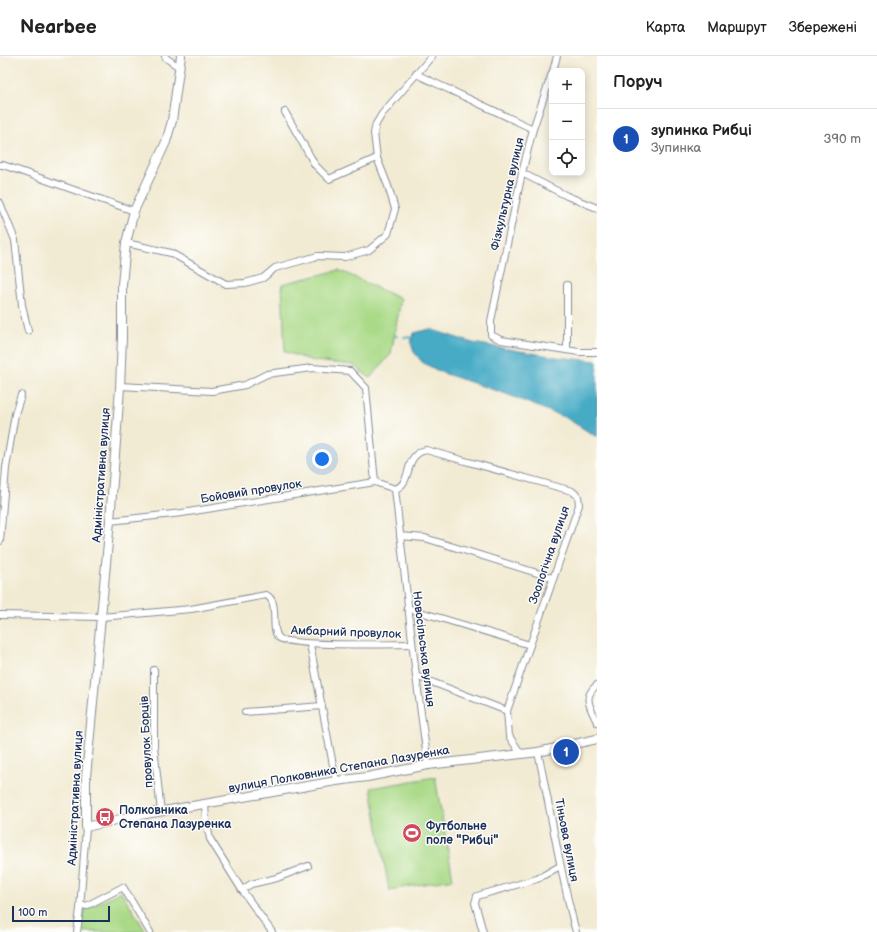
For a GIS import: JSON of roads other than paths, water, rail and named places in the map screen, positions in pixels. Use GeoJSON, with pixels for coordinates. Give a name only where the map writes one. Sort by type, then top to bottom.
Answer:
{"type":"FeatureCollection","features":[{"type":"Feature","properties":{"kind":"street"},"geometry":{"type":"LineString","coordinates":[[165,56],[179,67]]}},
{"type":"Feature","properties":{"kind":"street","name":"Адміністративна вулиця"},"geometry":{"type":"LineString","coordinates":[[77,932],[81,904],[86,827],[86,777],[110,520],[120,386],[122,285],[126,243],[134,211],[166,142],[172,121],[181,56]]}},
{"type":"Feature","properties":{"kind":"street"},"geometry":{"type":"LineString","coordinates":[[126,243],[171,253],[226,284],[245,284],[263,278],[275,268],[318,256],[345,257],[369,250],[388,234],[395,209],[377,158],[374,133],[376,124],[382,114],[432,56]]}},
{"type":"Feature","properties":{"kind":"street","name":"Фізкультурна вулиця"},"geometry":{"type":"LineString","coordinates":[[554,68],[558,56]]}},
{"type":"Feature","properties":{"kind":"street"},"geometry":{"type":"LineString","coordinates":[[416,74],[533,130]]}},
{"type":"Feature","properties":{"kind":"street","name":"Фізкультурна вулиця"},"geometry":{"type":"LineString","coordinates":[[549,81],[533,130],[522,173],[491,322],[491,335],[501,340],[567,350]]}},
{"type":"Feature","properties":{"kind":"street"},"geometry":{"type":"LineString","coordinates":[[285,112],[315,165],[329,179],[377,158]]}},
{"type":"Feature","properties":{"kind":"street"},"geometry":{"type":"LineString","coordinates":[[0,165],[134,211]]}},
{"type":"Feature","properties":{"kind":"street"},"geometry":{"type":"LineString","coordinates":[[522,173],[567,196],[597,208]]}},
{"type":"Feature","properties":{"kind":"street"},"geometry":{"type":"LineString","coordinates":[[0,202],[15,240],[22,305],[28,331]]}},
{"type":"Feature","properties":{"kind":"street"},"geometry":{"type":"LineString","coordinates":[[567,285],[567,350],[597,352]]}},
{"type":"Feature","properties":{"kind":"street"},"geometry":{"type":"LineString","coordinates":[[120,386],[212,391],[245,385],[267,374],[312,368],[350,371],[366,388],[375,482]]}},
{"type":"Feature","properties":{"kind":"street"},"geometry":{"type":"LineString","coordinates":[[0,541],[6,468],[21,395]]}},
{"type":"Feature","properties":{"kind":"street","name":"Зоологічна вулиця"},"geometry":{"type":"LineString","coordinates":[[395,489],[404,482],[410,462],[414,456],[426,450],[572,491],[578,496],[579,505],[552,578],[507,711],[509,736],[521,754]]}},
{"type":"Feature","properties":{"kind":"street","name":"Бойовий провулок"},"geometry":{"type":"LineString","coordinates":[[110,520],[182,513],[375,482],[395,489]]}},
{"type":"Feature","properties":{"kind":"street","name":"Новосільська вулиця"},"geometry":{"type":"LineString","coordinates":[[395,489],[407,608],[428,765]]}},
{"type":"Feature","properties":{"kind":"street"},"geometry":{"type":"LineString","coordinates":[[400,536],[425,538],[552,578]]}},
{"type":"Feature","properties":{"kind":"street","name":"Амбарний провулок"},"geometry":{"type":"LineString","coordinates":[[101,617],[191,609],[266,595],[271,598],[273,603],[276,632],[279,638],[285,641],[310,644],[412,644]]}},
{"type":"Feature","properties":{"kind":"street"},"geometry":{"type":"LineString","coordinates":[[407,608],[530,646]]}},
{"type":"Feature","properties":{"kind":"street"},"geometry":{"type":"LineString","coordinates":[[0,615],[101,617]]}},
{"type":"Feature","properties":{"kind":"street"},"geometry":{"type":"LineString","coordinates":[[310,644],[336,781]]}},
{"type":"Feature","properties":{"kind":"street","name":"провулок Борців"},"geometry":{"type":"LineString","coordinates":[[154,670],[154,747],[161,812]]}},
{"type":"Feature","properties":{"kind":"street"},"geometry":{"type":"LineString","coordinates":[[416,676],[507,711]]}},
{"type":"Feature","properties":{"kind":"street"},"geometry":{"type":"LineString","coordinates":[[597,685],[590,690],[588,700],[597,722]]}},
{"type":"Feature","properties":{"kind":"street"},"geometry":{"type":"LineString","coordinates":[[244,712],[322,706]]}},
{"type":"Feature","properties":{"kind":"street","name":"вулиця Полковника Степана Лазуренка"},"geometry":{"type":"LineString","coordinates":[[86,827],[129,817],[367,777],[428,765],[538,752],[597,739]]}},
{"type":"Feature","properties":{"kind":"street","name":"Тіньова вулиця"},"geometry":{"type":"LineString","coordinates":[[538,752],[574,931]]}},
{"type":"Feature","properties":{"kind":"street"},"geometry":{"type":"LineString","coordinates":[[205,804],[210,839],[242,890],[272,932]]}},
{"type":"Feature","properties":{"kind":"street"},"geometry":{"type":"LineString","coordinates":[[242,890],[251,884],[277,878],[308,866]]}},
{"type":"Feature","properties":{"kind":"street"},"geometry":{"type":"LineString","coordinates":[[483,932],[474,903],[477,896],[537,879],[560,866]]}},
{"type":"Feature","properties":{"kind":"street"},"geometry":{"type":"LineString","coordinates":[[81,904],[86,906],[123,887],[150,932]]}},
{"type":"Feature","properties":{"kind":"water"},"geometry":{"type":"Polygon","coordinates":[[[430,329],[473,343],[556,357],[597,361],[597,437],[566,418],[506,394],[440,372],[422,362],[414,352],[411,343],[414,333],[430,329]]]}},
{"type":"Feature","properties":{"kind":"waterway"},"geometry":{"type":"LineString","coordinates":[[404,337],[412,338]]}},
{"type":"Feature","properties":{"kind":"place","name":"зупинка Рибці"},"geometry":{"type":"Point","coordinates":[566,752]}},
{"type":"Feature","properties":{"kind":"place","name":"Полковника Степана Лазуренка"},"geometry":{"type":"Point","coordinates":[105,817]}},
{"type":"Feature","properties":{"kind":"place","name":"Футбольне поле \"Рибці\""},"geometry":{"type":"Point","coordinates":[412,833]}}]}
